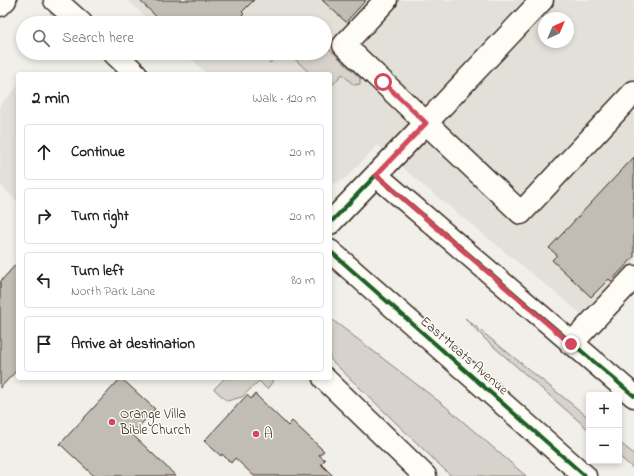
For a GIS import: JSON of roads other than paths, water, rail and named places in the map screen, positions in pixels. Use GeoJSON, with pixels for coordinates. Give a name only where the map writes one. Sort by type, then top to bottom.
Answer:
{"type":"FeatureCollection","features":[{"type":"Feature","properties":{"kind":"street"},"geometry":{"type":"LineString","coordinates":[[0,5],[5,0]]}},
{"type":"Feature","properties":{"kind":"street"},"geometry":{"type":"LineString","coordinates":[[55,0],[73,16]]}},
{"type":"Feature","properties":{"kind":"street"},"geometry":{"type":"LineString","coordinates":[[386,0],[344,45],[520,213],[634,92]]}},
{"type":"Feature","properties":{"kind":"street"},"geometry":{"type":"LineString","coordinates":[[332,221],[542,0]]}},
{"type":"Feature","properties":{"kind":"street"},"geometry":{"type":"LineString","coordinates":[[121,60],[134,72]]}},
{"type":"Feature","properties":{"kind":"street"},"geometry":{"type":"LineString","coordinates":[[376,175],[571,344],[634,396]]}},
{"type":"Feature","properties":{"kind":"street","name":"East Meats Avenue"},"geometry":{"type":"LineString","coordinates":[[332,253],[585,476]]}},
{"type":"Feature","properties":{"kind":"street"},"geometry":{"type":"LineString","coordinates":[[571,344],[634,277]]}},
{"type":"Feature","properties":{"kind":"street"},"geometry":{"type":"LineString","coordinates":[[326,380],[425,476]]}},
{"type":"Feature","properties":{"kind":"place","name":"Orange Villa Bible Church"},"geometry":{"type":"Point","coordinates":[112,422]}},
{"type":"Feature","properties":{"kind":"place","name":"A"},"geometry":{"type":"Point","coordinates":[256,434]}}]}
